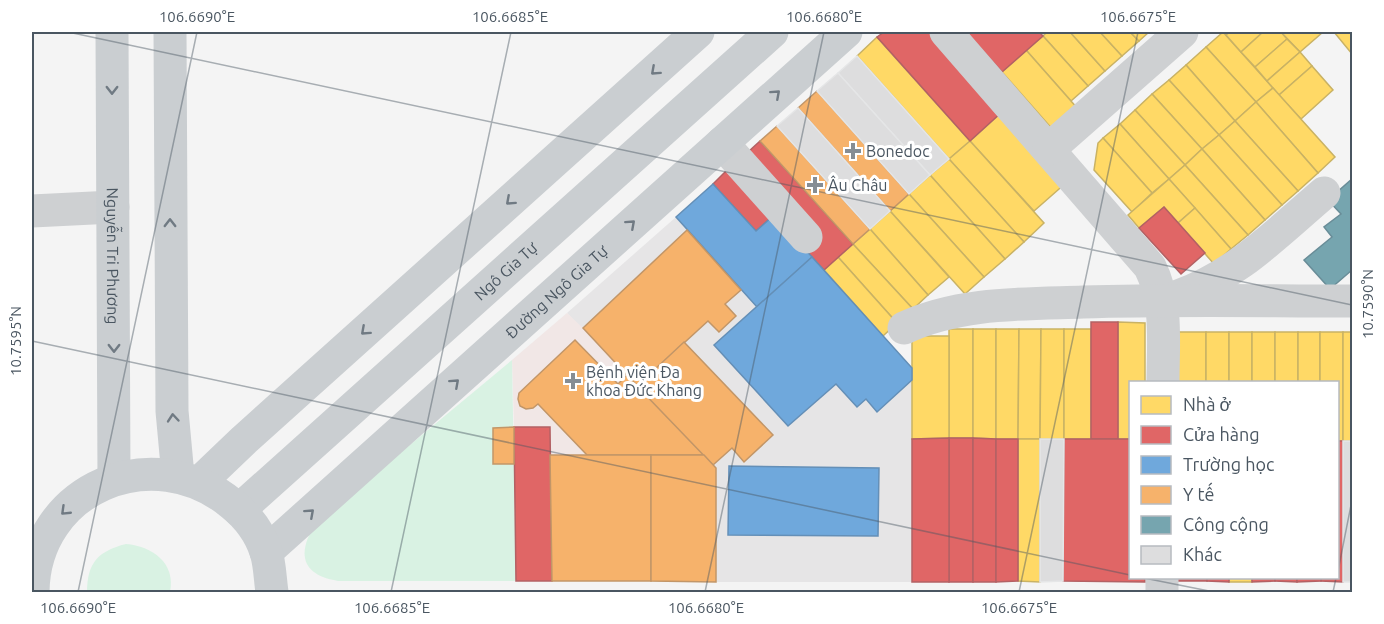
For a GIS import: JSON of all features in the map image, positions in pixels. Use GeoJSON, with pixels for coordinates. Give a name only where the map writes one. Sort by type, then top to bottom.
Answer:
{"type":"FeatureCollection","features":[{"type":"Feature","properties":{"kind":"main road","name":"Nguyễn Tri Phương"},"geometry":{"type":"LineString","coordinates":[[112,32],[114,479]]}},
{"type":"Feature","properties":{"kind":"main road"},"geometry":{"type":"LineString","coordinates":[[170,32],[172,411],[189,479]]}},
{"type":"Feature","properties":{"kind":"main road"},"geometry":{"type":"LineString","coordinates":[[189,479],[244,440],[698,32]]}},
{"type":"Feature","properties":{"kind":"main road","name":"Ngô Gia Tự"},"geometry":{"type":"LineString","coordinates":[[239,510],[772,32]]}},
{"type":"Feature","properties":{"kind":"main road","name":"Đường Ngô Gia Tự"},"geometry":{"type":"LineString","coordinates":[[266,552],[846,32]]}},
{"type":"Feature","properties":{"kind":"main road"},"geometry":{"type":"LineString","coordinates":[[32,583],[41,546],[58,518],[83,494],[114,479],[146,473],[189,479],[222,496],[239,510],[253,525],[266,552],[272,592]]}},
{"type":"Feature","properties":{"kind":"street"},"geometry":{"type":"LineString","coordinates":[[946,32],[1141,255],[1156,279],[1163,301],[1162,381]]}},
{"type":"Feature","properties":{"kind":"street"},"geometry":{"type":"LineString","coordinates":[[1049,148],[1182,32]]}},
{"type":"Feature","properties":{"kind":"street"},"geometry":{"type":"LineString","coordinates":[[722,142],[806,237]]}},
{"type":"Feature","properties":{"kind":"street"},"geometry":{"type":"LineString","coordinates":[[1163,301],[1202,288],[1223,276],[1254,254],[1324,193]]}},
{"type":"Feature","properties":{"kind":"street"},"geometry":{"type":"LineString","coordinates":[[32,211],[113,207]]}},
{"type":"Feature","properties":{"kind":"street"},"geometry":{"type":"LineString","coordinates":[[904,328],[943,313],[1048,303],[1353,301]]}},
{"type":"Feature","properties":{"kind":"shaded area"},"geometry":{"type":"Polygon","coordinates":[[[676,217],[756,306],[812,257],[912,368],[912,582],[716,582],[637,386],[567,313],[676,217]]]}},
{"type":"Feature","properties":{"kind":"shaded area","name":"Bệnh viện Đa khoa Đức Khang"},"geometry":{"type":"Polygon","coordinates":[[[567,313],[704,455],[550,455],[550,427],[514,427],[512,360],[567,313]]]}},
{"type":"Feature","properties":{"kind":"green space"},"geometry":{"type":"Polygon","coordinates":[[[512,360],[516,581],[338,581],[325,578],[309,568],[305,553],[306,543],[316,523],[512,360]]]}},
{"type":"Feature","properties":{"kind":"green space"},"geometry":{"type":"Polygon","coordinates":[[[126,544],[145,548],[160,558],[169,573],[170,592],[87,592],[89,573],[96,560],[108,550],[126,544]]]}},
{"type":"Feature","properties":{"kind":"building: Nhà ở"},"geometry":{"type":"Polygon","coordinates":[[[1047,32],[1070,32],[1105,71],[1088,86],[1043,36],[1047,32]]]}},
{"type":"Feature","properties":{"kind":"building: Nhà ở"},"geometry":{"type":"Polygon","coordinates":[[[1070,32],[1100,32],[1122,56],[1105,71],[1070,32]]]}},
{"type":"Feature","properties":{"kind":"building: Nhà ở"},"geometry":{"type":"Polygon","coordinates":[[[1100,32],[1130,32],[1139,41],[1122,56],[1100,32]]]}},
{"type":"Feature","properties":{"kind":"building: Nhà ở"},"geometry":{"type":"Polygon","coordinates":[[[1130,32],[1149,32],[1139,41],[1130,32]]]}},
{"type":"Feature","properties":{"kind":"building: Nhà ở"},"geometry":{"type":"Polygon","coordinates":[[[1223,32],[1273,88],[1256,102],[1206,47],[1223,32]]]}},
{"type":"Feature","properties":{"kind":"building: Nhà ở"},"geometry":{"type":"Polygon","coordinates":[[[1230,32],[1263,32],[1241,52],[1226,35],[1230,32]]]}},
{"type":"Feature","properties":{"kind":"building: Nhà ở"},"geometry":{"type":"Polygon","coordinates":[[[1263,32],[1281,32],[1287,39],[1255,67],[1241,52],[1263,32]]]}},
{"type":"Feature","properties":{"kind":"building: Nhà ở"},"geometry":{"type":"Polygon","coordinates":[[[1281,32],[1323,32],[1300,52],[1281,32]]]}},
{"type":"Feature","properties":{"kind":"building: Nhà ở"},"geometry":{"type":"Polygon","coordinates":[[[1334,32],[1352,32],[1352,54],[1334,32]]]}},
{"type":"Feature","properties":{"kind":"building: Nhà ở"},"geometry":{"type":"Polygon","coordinates":[[[1043,36],[1088,86],[1071,101],[1026,50],[1043,36]]]}},
{"type":"Feature","properties":{"kind":"building: Nhà ở"},"geometry":{"type":"Polygon","coordinates":[[[877,37],[970,141],[949,159],[857,56],[877,37]]]}},
{"type":"Feature","properties":{"kind":"building: Nhà ở"},"geometry":{"type":"Polygon","coordinates":[[[1287,39],[1300,52],[1267,81],[1255,67],[1287,39]]]}},
{"type":"Feature","properties":{"kind":"building: Nhà ở"},"geometry":{"type":"Polygon","coordinates":[[[1206,47],[1256,102],[1235,121],[1186,65],[1206,47]]]}},
{"type":"Feature","properties":{"kind":"building: Nhà ở"},"geometry":{"type":"Polygon","coordinates":[[[1026,50],[1078,109],[1054,131],[1002,72],[1026,50]]]}},
{"type":"Feature","properties":{"kind":"building: Nhà ở"},"geometry":{"type":"Polygon","coordinates":[[[1300,52],[1312,66],[1279,95],[1267,81],[1300,52]]]}},
{"type":"Feature","properties":{"kind":"building: Nhà ở"},"geometry":{"type":"Polygon","coordinates":[[[1186,65],[1235,121],[1219,135],[1169,80],[1186,65]]]}},
{"type":"Feature","properties":{"kind":"building: Nhà ở"},"geometry":{"type":"Polygon","coordinates":[[[1312,66],[1333,90],[1301,119],[1279,95],[1312,66]]]}},
{"type":"Feature","properties":{"kind":"building: Nhà ở"},"geometry":{"type":"Polygon","coordinates":[[[1169,80],[1219,135],[1202,149],[1152,94],[1169,80]]]}},
{"type":"Feature","properties":{"kind":"building: Nhà ở"},"geometry":{"type":"Polygon","coordinates":[[[1273,88],[1335,157],[1318,173],[1256,102],[1273,88]]]}},
{"type":"Feature","properties":{"kind":"building: Nhà ở"},"geometry":{"type":"Polygon","coordinates":[[[1152,94],[1202,149],[1185,165],[1135,110],[1152,94]]]}},
{"type":"Feature","properties":{"kind":"building: Nhà ở"},"geometry":{"type":"Polygon","coordinates":[[[1256,102],[1318,173],[1298,191],[1235,121],[1256,102]]]}},
{"type":"Feature","properties":{"kind":"building: Nhà ở"},"geometry":{"type":"Polygon","coordinates":[[[1135,110],[1185,165],[1169,179],[1120,124],[1135,110]]]}},
{"type":"Feature","properties":{"kind":"building: Nhà ở"},"geometry":{"type":"Polygon","coordinates":[[[1003,111],[1067,182],[1034,211],[970,141],[1003,111]]]}},
{"type":"Feature","properties":{"kind":"building: Nhà ở"},"geometry":{"type":"Polygon","coordinates":[[[1235,121],[1298,191],[1282,205],[1219,135],[1235,121]]]}},
{"type":"Feature","properties":{"kind":"building: Nhà ở"},"geometry":{"type":"Polygon","coordinates":[[[1120,124],[1169,179],[1152,193],[1103,138],[1120,124]]]}},
{"type":"Feature","properties":{"kind":"building: Nhà ở"},"geometry":{"type":"Polygon","coordinates":[[[1219,135],[1282,205],[1265,220],[1202,149],[1219,135]]]}},
{"type":"Feature","properties":{"kind":"building: Nhà ở"},"geometry":{"type":"Polygon","coordinates":[[[1103,138],[1152,193],[1132,212],[1094,170],[1098,143],[1103,138]]]}},
{"type":"Feature","properties":{"kind":"building: Nhà ở"},"geometry":{"type":"Polygon","coordinates":[[[970,141],[1044,223],[1024,242],[949,159],[970,141]]]}},
{"type":"Feature","properties":{"kind":"building: Nhà ở"},"geometry":{"type":"Polygon","coordinates":[[[1202,149],[1265,220],[1248,235],[1185,165],[1202,149]]]}},
{"type":"Feature","properties":{"kind":"building: Nhà ở"},"geometry":{"type":"Polygon","coordinates":[[[949,159],[1024,242],[1005,259],[930,175],[949,159]]]}},
{"type":"Feature","properties":{"kind":"building: Nhà ở"},"geometry":{"type":"Polygon","coordinates":[[[1185,165],[1248,235],[1231,249],[1169,179],[1185,165]]]}},
{"type":"Feature","properties":{"kind":"building: Nhà ở"},"geometry":{"type":"Polygon","coordinates":[[[930,175],[1005,259],[984,277],[909,194],[930,175]]]}},
{"type":"Feature","properties":{"kind":"building: Nhà ở"},"geometry":{"type":"Polygon","coordinates":[[[1169,179],[1195,208],[1178,223],[1164,207],[1139,228],[1128,215],[1169,179]]]}},
{"type":"Feature","properties":{"kind":"building: Nhà ở"},"geometry":{"type":"Polygon","coordinates":[[[909,194],[984,277],[965,294],[890,211],[909,194]]]}},
{"type":"Feature","properties":{"kind":"building: Nhà ở"},"geometry":{"type":"Polygon","coordinates":[[[1195,208],[1231,249],[1214,264],[1178,223],[1195,208]]]}},
{"type":"Feature","properties":{"kind":"building: Nhà ở"},"geometry":{"type":"Polygon","coordinates":[[[890,211],[949,277],[928,295],[870,229],[890,211]]]}},
{"type":"Feature","properties":{"kind":"building: Nhà ở"},"geometry":{"type":"Polygon","coordinates":[[[870,229],[928,295],[913,309],[853,244],[870,229]]]}},
{"type":"Feature","properties":{"kind":"building: Nhà ở"},"geometry":{"type":"Polygon","coordinates":[[[853,244],[913,309],[897,323],[838,257],[853,244]]]}},
{"type":"Feature","properties":{"kind":"building: Nhà ở"},"geometry":{"type":"Polygon","coordinates":[[[838,257],[897,323],[883,336],[824,270],[838,257]]]}},
{"type":"Feature","properties":{"kind":"building: Nhà ở"},"geometry":{"type":"Polygon","coordinates":[[[1118,322],[1145,323],[1145,381],[1129,381],[1129,439],[1118,439],[1118,322]]]}},
{"type":"Feature","properties":{"kind":"building: Nhà ở"},"geometry":{"type":"Polygon","coordinates":[[[949,329],[973,329],[973,438],[949,438],[949,329]]]}},
{"type":"Feature","properties":{"kind":"building: Nhà ở"},"geometry":{"type":"Polygon","coordinates":[[[973,329],[996,329],[996,439],[973,438],[973,329]]]}},
{"type":"Feature","properties":{"kind":"building: Nhà ở"},"geometry":{"type":"Polygon","coordinates":[[[996,329],[1019,329],[1018,439],[996,439],[996,329]]]}},
{"type":"Feature","properties":{"kind":"building: Nhà ở"},"geometry":{"type":"Polygon","coordinates":[[[1019,329],[1041,329],[1040,439],[1018,439],[1019,329]]]}},
{"type":"Feature","properties":{"kind":"building: Nhà ở"},"geometry":{"type":"Polygon","coordinates":[[[1041,329],[1064,329],[1064,439],[1040,439],[1041,329]]]}},
{"type":"Feature","properties":{"kind":"building: Nhà ở"},"geometry":{"type":"Polygon","coordinates":[[[1064,329],[1091,329],[1091,439],[1064,439],[1064,329]]]}},
{"type":"Feature","properties":{"kind":"building: Nhà ở"},"geometry":{"type":"Polygon","coordinates":[[[1177,332],[1206,332],[1206,381],[1177,381],[1177,332]]]}},
{"type":"Feature","properties":{"kind":"building: Nhà ở"},"geometry":{"type":"Polygon","coordinates":[[[1206,332],[1229,332],[1229,381],[1206,381],[1206,332]]]}},
{"type":"Feature","properties":{"kind":"building: Nhà ở"},"geometry":{"type":"Polygon","coordinates":[[[1229,332],[1252,332],[1252,381],[1229,381],[1229,332]]]}},
{"type":"Feature","properties":{"kind":"building: Nhà ở"},"geometry":{"type":"Polygon","coordinates":[[[1252,332],[1275,332],[1275,381],[1252,381],[1252,332]]]}},
{"type":"Feature","properties":{"kind":"building: Nhà ở"},"geometry":{"type":"Polygon","coordinates":[[[1275,332],[1298,332],[1298,381],[1275,381],[1275,332]]]}},
{"type":"Feature","properties":{"kind":"building: Nhà ở"},"geometry":{"type":"Polygon","coordinates":[[[1298,332],[1320,332],[1320,381],[1298,381],[1298,332]]]}},
{"type":"Feature","properties":{"kind":"building: Nhà ở"},"geometry":{"type":"Polygon","coordinates":[[[1320,332],[1343,332],[1343,441],[1339,441],[1339,381],[1320,381],[1320,332]]]}},
{"type":"Feature","properties":{"kind":"building: Nhà ở"},"geometry":{"type":"Polygon","coordinates":[[[1343,332],[1352,332],[1352,441],[1343,441],[1343,332]]]}},
{"type":"Feature","properties":{"kind":"building: Nhà ở"},"geometry":{"type":"Polygon","coordinates":[[[912,336],[949,336],[949,438],[912,439],[912,336]]]}},
{"type":"Feature","properties":{"kind":"building: Nhà ở"},"geometry":{"type":"Polygon","coordinates":[[[1018,439],[1040,439],[1040,582],[1018,581],[1018,439]]]}},
{"type":"Feature","properties":{"kind":"building: Nhà ở"},"geometry":{"type":"Polygon","coordinates":[[[1229,579],[1252,579],[1252,582],[1229,582],[1229,579]]]}},
{"type":"Feature","properties":{"kind":"building: Cửa hàng"},"geometry":{"type":"Polygon","coordinates":[[[884,32],[931,32],[1003,111],[970,141],[877,37],[884,32]]]}},
{"type":"Feature","properties":{"kind":"building: Cửa hàng"},"geometry":{"type":"Polygon","coordinates":[[[966,32],[1039,32],[1043,36],[1002,72],[966,32]]]}},
{"type":"Feature","properties":{"kind":"building: Cửa hàng"},"geometry":{"type":"Polygon","coordinates":[[[760,141],[853,244],[824,270],[805,250],[746,154],[760,141]]]}},
{"type":"Feature","properties":{"kind":"building: Cửa hàng"},"geometry":{"type":"Polygon","coordinates":[[[730,167],[774,215],[756,231],[713,184],[730,167]]]}},
{"type":"Feature","properties":{"kind":"building: Cửa hàng"},"geometry":{"type":"Polygon","coordinates":[[[1164,207],[1205,253],[1181,274],[1139,228],[1164,207]]]}},
{"type":"Feature","properties":{"kind":"building: Cửa hàng"},"geometry":{"type":"Polygon","coordinates":[[[1091,322],[1118,322],[1118,439],[1091,439],[1091,322]]]}},
{"type":"Feature","properties":{"kind":"building: Cửa hàng"},"geometry":{"type":"Polygon","coordinates":[[[514,427],[550,427],[552,581],[516,581],[514,427]]]}},
{"type":"Feature","properties":{"kind":"building: Cửa hàng"},"geometry":{"type":"Polygon","coordinates":[[[949,438],[973,438],[973,582],[949,582],[949,438]]]}},
{"type":"Feature","properties":{"kind":"building: Cửa hàng"},"geometry":{"type":"Polygon","coordinates":[[[949,438],[949,582],[912,582],[912,439],[949,438]]]}},
{"type":"Feature","properties":{"kind":"building: Cửa hàng"},"geometry":{"type":"Polygon","coordinates":[[[973,438],[996,439],[996,582],[973,582],[973,438]]]}},
{"type":"Feature","properties":{"kind":"building: Cửa hàng"},"geometry":{"type":"Polygon","coordinates":[[[996,439],[1018,439],[1018,581],[996,582],[996,439]]]}},
{"type":"Feature","properties":{"kind":"building: Cửa hàng"},"geometry":{"type":"Polygon","coordinates":[[[1064,439],[1129,439],[1129,579],[1145,579],[1145,582],[1063,581],[1064,439]]]}},
{"type":"Feature","properties":{"kind":"building: Cửa hàng"},"geometry":{"type":"Polygon","coordinates":[[[1339,441],[1343,441],[1343,582],[1321,581],[1321,579],[1339,579],[1339,441]]]}},
{"type":"Feature","properties":{"kind":"building: Cửa hàng"},"geometry":{"type":"Polygon","coordinates":[[[1177,579],[1207,579],[1207,581],[1177,581],[1177,579]]]}},
{"type":"Feature","properties":{"kind":"building: Cửa hàng"},"geometry":{"type":"Polygon","coordinates":[[[1207,579],[1229,579],[1229,582],[1207,581],[1207,579]]]}},
{"type":"Feature","properties":{"kind":"building: Cửa hàng"},"geometry":{"type":"Polygon","coordinates":[[[1252,579],[1275,579],[1275,581],[1252,582],[1252,579]]]}},
{"type":"Feature","properties":{"kind":"building: Cửa hàng"},"geometry":{"type":"Polygon","coordinates":[[[1275,579],[1297,579],[1297,582],[1275,581],[1275,579]]]}},
{"type":"Feature","properties":{"kind":"building: Cửa hàng"},"geometry":{"type":"Polygon","coordinates":[[[1297,579],[1321,579],[1321,581],[1297,582],[1297,579]]]}},
{"type":"Feature","properties":{"kind":"building: Trường học"},"geometry":{"type":"Polygon","coordinates":[[[713,184],[756,231],[774,215],[812,257],[757,307],[676,217],[713,184]]]}},
{"type":"Feature","properties":{"kind":"building: Trường học"},"geometry":{"type":"Polygon","coordinates":[[[812,257],[912,368],[912,380],[877,412],[866,399],[857,407],[836,384],[788,426],[714,345],[812,257]]]}},
{"type":"Feature","properties":{"kind":"building: Trường học"},"geometry":{"type":"Polygon","coordinates":[[[729,466],[879,468],[878,536],[728,535],[729,466]]]}},
{"type":"Feature","properties":{"kind":"building: Y tế","name":"Bonedoc"},"geometry":{"type":"Polygon","coordinates":[[[817,91],[909,194],[890,211],[798,108],[817,91]]]}},
{"type":"Feature","properties":{"kind":"building: Y tế","name":"Âu Châu"},"geometry":{"type":"Polygon","coordinates":[[[777,126],[870,229],[853,244],[760,141],[777,126]]]}},
{"type":"Feature","properties":{"kind":"building: Y tế"},"geometry":{"type":"Polygon","coordinates":[[[687,230],[741,290],[725,304],[736,316],[719,332],[708,321],[637,386],[583,328],[687,230]]]}},
{"type":"Feature","properties":{"kind":"building: Y tế","name":"Bệnh viện Đa khoa Đức Khang"},"geometry":{"type":"Polygon","coordinates":[[[575,340],[618,384],[627,375],[704,455],[587,455],[538,404],[526,409],[520,406],[519,393],[575,340]]]}},
{"type":"Feature","properties":{"kind":"building: Y tế"},"geometry":{"type":"Polygon","coordinates":[[[684,342],[773,435],[744,462],[732,448],[713,465],[637,386],[684,342]]]}},
{"type":"Feature","properties":{"kind":"building: Y tế"},"geometry":{"type":"Polygon","coordinates":[[[514,427],[514,464],[493,464],[493,428],[514,427]]]}},
{"type":"Feature","properties":{"kind":"building: Y tế"},"geometry":{"type":"Polygon","coordinates":[[[550,455],[651,455],[651,581],[552,581],[550,455]]]}},
{"type":"Feature","properties":{"kind":"building: Y tế"},"geometry":{"type":"Polygon","coordinates":[[[651,455],[704,455],[716,468],[716,582],[651,581],[651,455]]]}},
{"type":"Feature","properties":{"kind":"building: Công cộng"},"geometry":{"type":"Polygon","coordinates":[[[1352,179],[1352,270],[1330,289],[1304,260],[1332,237],[1324,227],[1341,214],[1328,200],[1352,179]]]}},
{"type":"Feature","properties":{"kind":"building: Khác"},"geometry":{"type":"Polygon","coordinates":[[[857,56],[949,159],[930,175],[838,73],[857,56]]]}},
{"type":"Feature","properties":{"kind":"building: Khác"},"geometry":{"type":"Polygon","coordinates":[[[838,73],[930,175],[909,194],[817,91],[838,73]]]}},
{"type":"Feature","properties":{"kind":"building: Khác"},"geometry":{"type":"Polygon","coordinates":[[[798,108],[890,211],[870,229],[777,126],[798,108]]]}},
{"type":"Feature","properties":{"kind":"building: Khác"},"geometry":{"type":"Polygon","coordinates":[[[1040,439],[1064,439],[1063,581],[1040,582],[1040,439]]]}},
{"type":"Feature","properties":{"kind":"building: Khác"},"geometry":{"type":"Polygon","coordinates":[[[1343,441],[1352,441],[1352,582],[1343,582],[1343,441]]]}},
{"type":"Feature","properties":{"kind":"place","name":"Bonedoc"},"geometry":{"type":"Point","coordinates":[853,151]}},
{"type":"Feature","properties":{"kind":"place","name":"Âu Châu"},"geometry":{"type":"Point","coordinates":[815,185]}},
{"type":"Feature","properties":{"kind":"place","name":"Bệnh viện Đa khoa Đức Khang"},"geometry":{"type":"Point","coordinates":[573,381]}}]}
